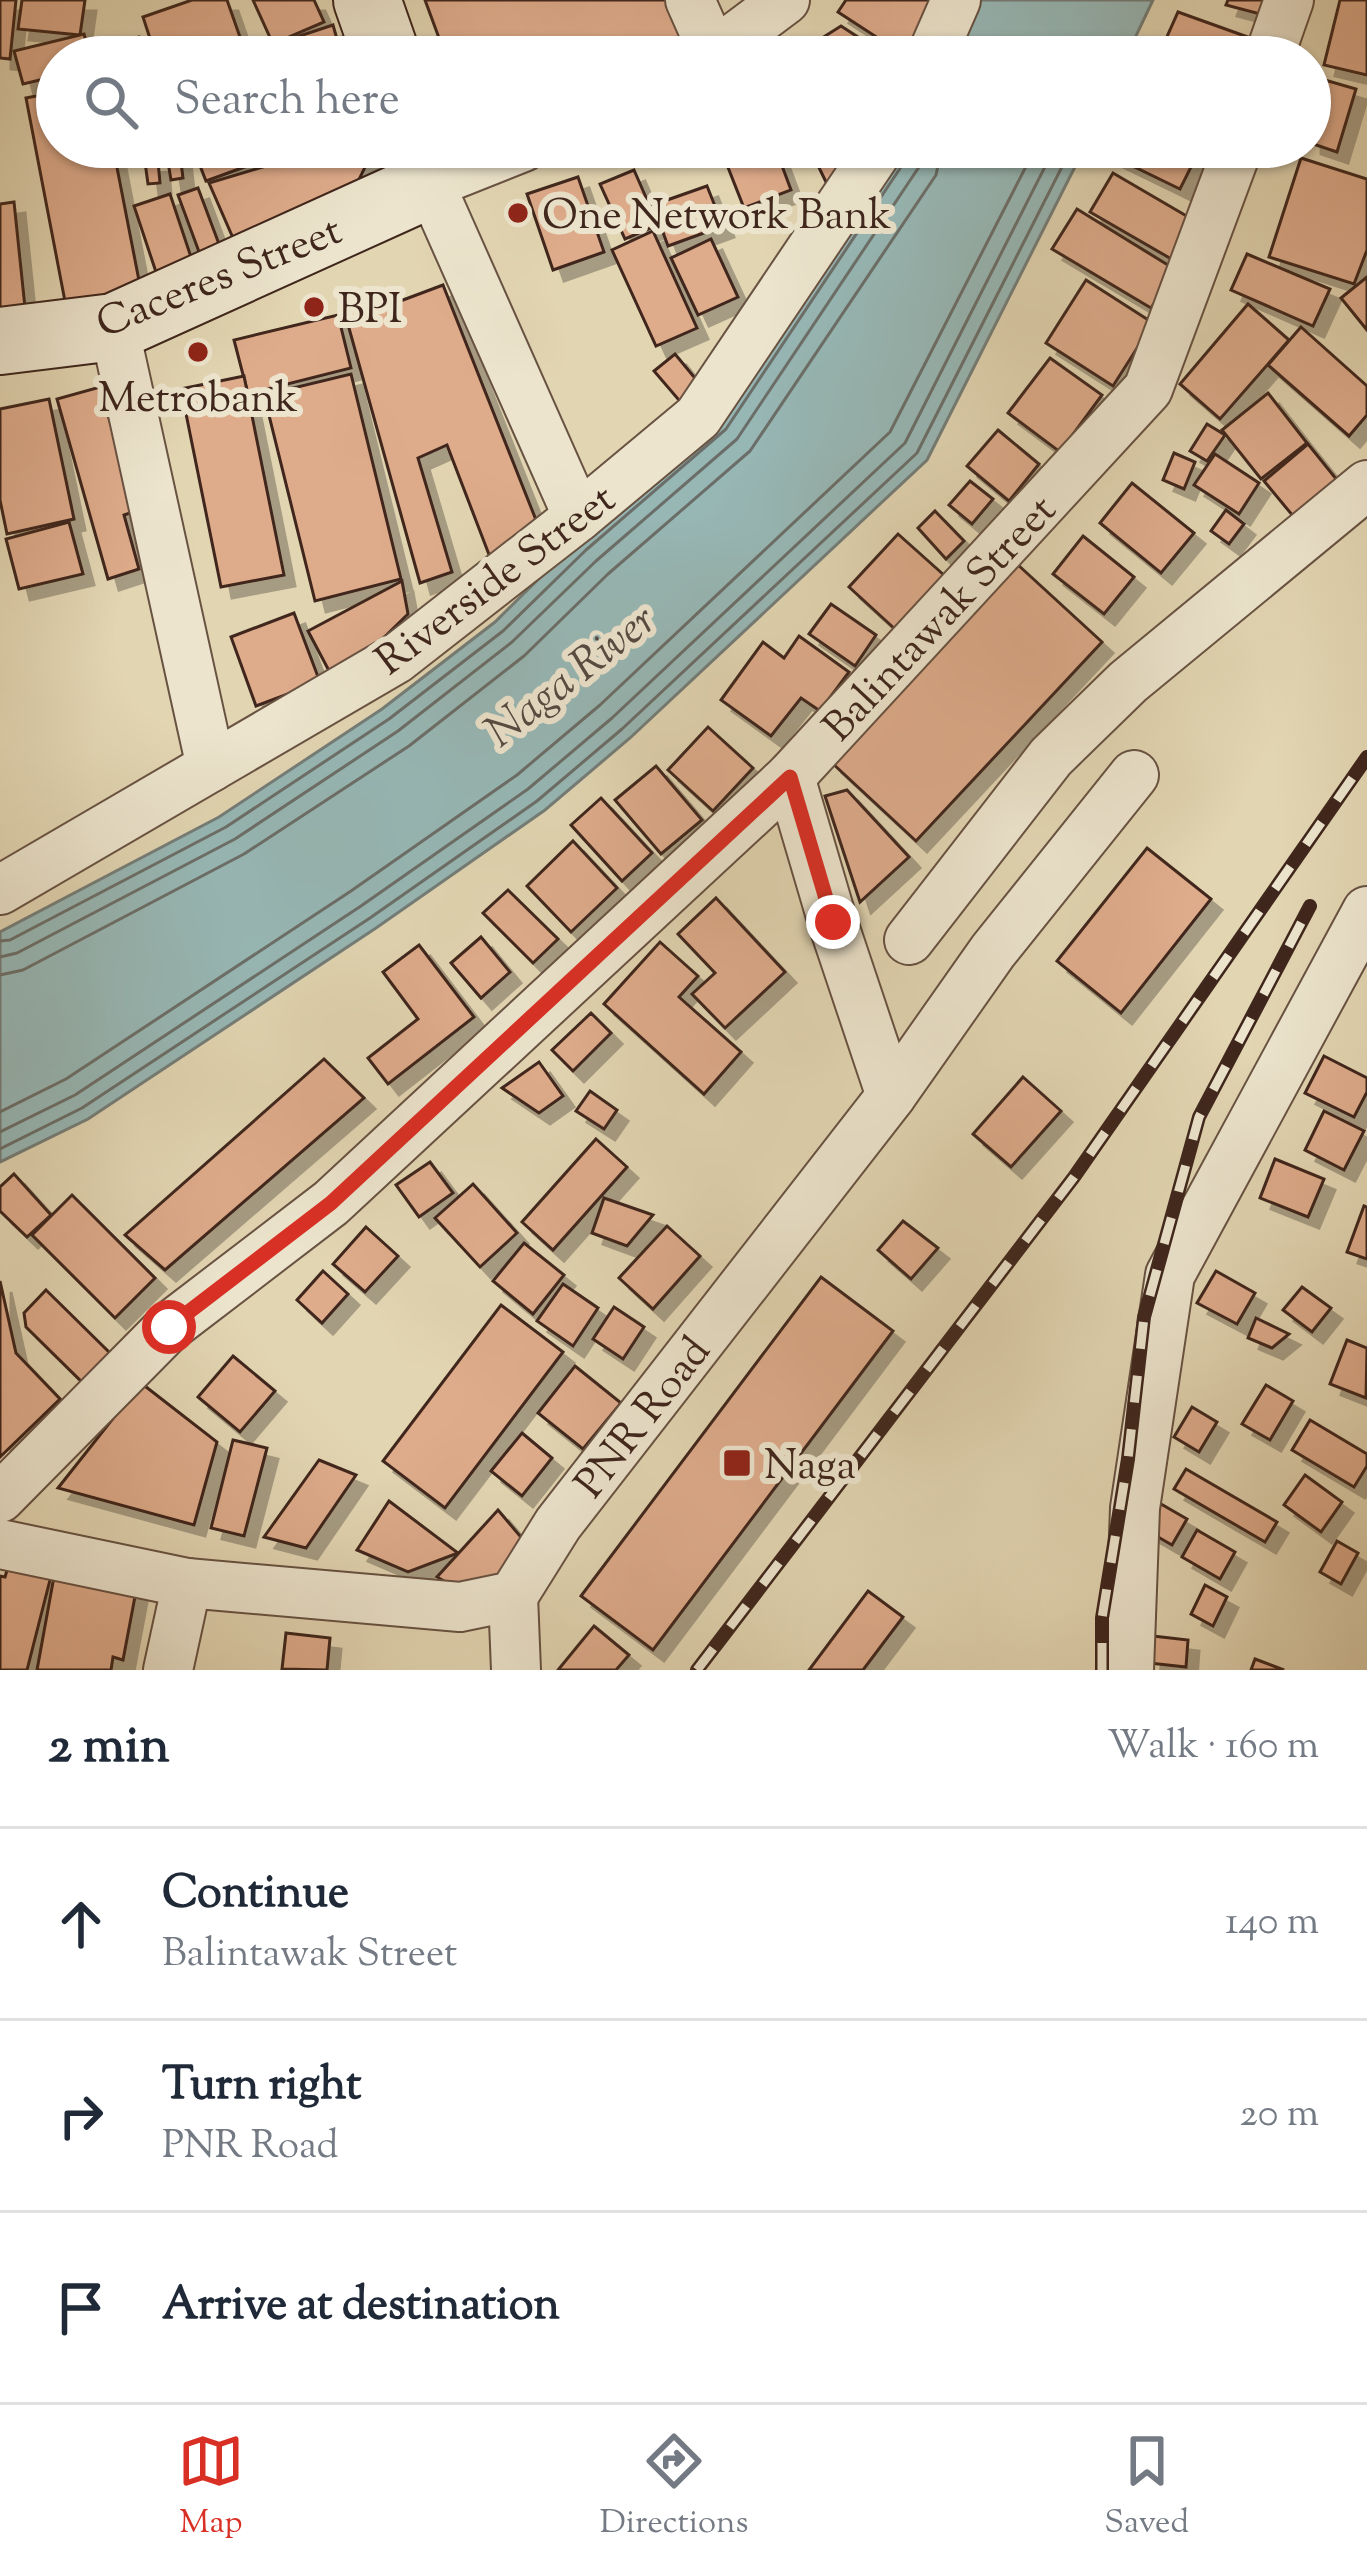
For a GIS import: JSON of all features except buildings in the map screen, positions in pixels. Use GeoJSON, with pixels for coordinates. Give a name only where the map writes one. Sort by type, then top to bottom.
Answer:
{"type":"FeatureCollection","features":[{"type":"Feature","properties":{"kind":"main road"},"geometry":{"type":"LineString","coordinates":[[367,0],[380,36]]}},
{"type":"Feature","properties":{"kind":"main road","name":"Caceres Street"},"geometry":{"type":"LineString","coordinates":[[0,341],[114,328],[420,168]]}},
{"type":"Feature","properties":{"kind":"street"},"geometry":{"type":"LineString","coordinates":[[690,0],[704,36]]}},
{"type":"Feature","properties":{"kind":"street"},"geometry":{"type":"LineString","coordinates":[[737,36],[785,0]]}},
{"type":"Feature","properties":{"kind":"street"},"geometry":{"type":"LineString","coordinates":[[940,36],[956,0]]}},
{"type":"Feature","properties":{"kind":"street"},"geometry":{"type":"LineString","coordinates":[[1276,36],[1289,0]]}},
{"type":"Feature","properties":{"kind":"street"},"geometry":{"type":"LineString","coordinates":[[425,168],[578,517]]}},
{"type":"Feature","properties":{"kind":"street","name":"Riverside Street"},"geometry":{"type":"LineString","coordinates":[[0,890],[396,658],[698,417],[866,168]]}},
{"type":"Feature","properties":{"kind":"street","name":"Balintawak Street"},"geometry":{"type":"LineString","coordinates":[[0,1498],[169,1327],[331,1203],[790,777],[1148,389],[1230,168]]}},
{"type":"Feature","properties":{"kind":"street"},"geometry":{"type":"LineString","coordinates":[[114,328],[211,767]]}},
{"type":"Feature","properties":{"kind":"street"},"geometry":{"type":"LineString","coordinates":[[909,940],[1051,757],[1128,682],[1367,485]]}},
{"type":"Feature","properties":{"kind":"street","name":"PNR Road"},"geometry":{"type":"LineString","coordinates":[[513,1596],[558,1524],[891,1096],[992,951],[1134,776]]}},
{"type":"Feature","properties":{"kind":"street"},"geometry":{"type":"LineString","coordinates":[[790,777],[891,1096]]}},
{"type":"Feature","properties":{"kind":"street"},"geometry":{"type":"LineString","coordinates":[[1129,1670],[1135,1508],[1170,1275],[1367,911]]}},
{"type":"Feature","properties":{"kind":"street"},"geometry":{"type":"LineString","coordinates":[[833,922],[909,940],[992,951]]}},
{"type":"Feature","properties":{"kind":"street"},"geometry":{"type":"LineString","coordinates":[[0,1544],[187,1583],[460,1607],[513,1596],[516,1670]]}},
{"type":"Feature","properties":{"kind":"street"},"geometry":{"type":"LineString","coordinates":[[169,1670],[187,1583]]}},
{"type":"Feature","properties":{"kind":"water"},"geometry":{"type":"Polygon","coordinates":[[[971,0],[1153,0],[1136,36],[954,36],[971,0]]]}},
{"type":"Feature","properties":{"kind":"water","name":"Naga River"},"geometry":{"type":"Polygon","coordinates":[[[883,168],[1074,168],[927,460],[630,738],[545,810],[376,928],[88,1119],[0,1162],[0,932],[219,817],[382,709],[495,622],[577,541],[883,168]]]}},
{"type":"Feature","properties":{"kind":"railway"},"geometry":{"type":"LineString","coordinates":[[697,1670],[1074,1177],[1367,757]]}},
{"type":"Feature","properties":{"kind":"railway"},"geometry":{"type":"LineString","coordinates":[[1102,1670],[1102,1618],[1128,1459],[1144,1317],[1199,1117],[1310,906]]}},
{"type":"Feature","properties":{"kind":"place","name":"One Network Bank"},"geometry":{"type":"Point","coordinates":[518,213]}},
{"type":"Feature","properties":{"kind":"place","name":"BPI"},"geometry":{"type":"Point","coordinates":[314,307]}},
{"type":"Feature","properties":{"kind":"place","name":"Metrobank"},"geometry":{"type":"Point","coordinates":[198,352]}},
{"type":"Feature","properties":{"kind":"place","name":"Naga"},"geometry":{"type":"Point","coordinates":[737,1463]}},
{"type":"Feature","properties":{"kind":"route"},"geometry":{"type":"LineString","coordinates":[[169,1327],[331,1203],[790,777],[833,922]]}}]}
